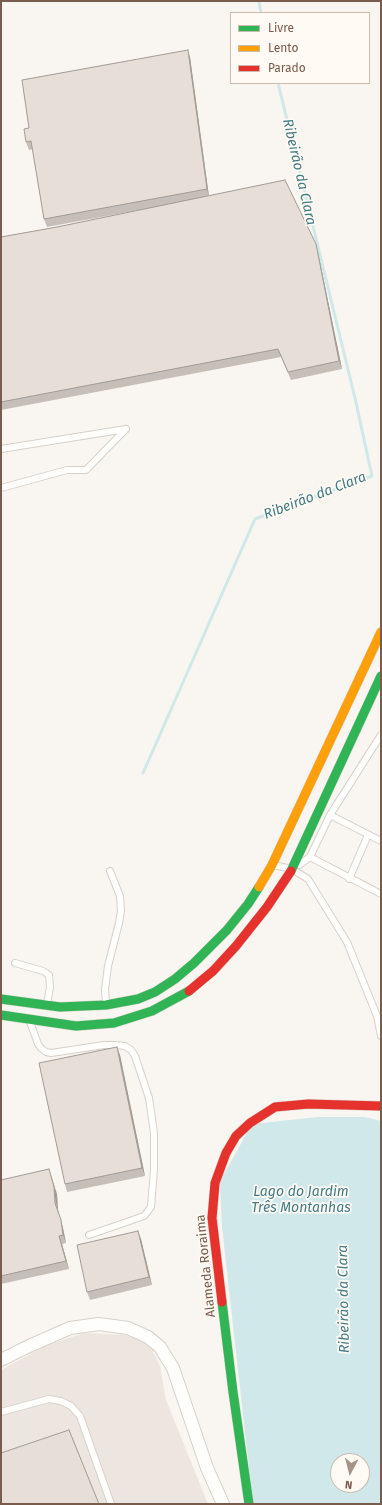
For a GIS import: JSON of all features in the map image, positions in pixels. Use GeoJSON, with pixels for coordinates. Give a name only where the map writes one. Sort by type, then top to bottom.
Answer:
{"type":"FeatureCollection","features":[{"type":"Feature","properties":{"kind":"main road"},"geometry":{"type":"LineString","coordinates":[[1,999],[60,1007],[106,1005],[138,999],[155,992],[175,979],[194,963],[227,930],[248,904],[272,864],[381,632]]}},
{"type":"Feature","properties":{"kind":"main road"},"geometry":{"type":"LineString","coordinates":[[1,1015],[76,1026],[114,1023],[152,1011],[186,993],[213,971],[236,946],[266,907],[292,869],[358,722],[381,676]]}},
{"type":"Feature","properties":{"kind":"main road","name":"Alameda Roraima"},"geometry":{"type":"LineString","coordinates":[[249,1504],[233,1392],[212,1218],[215,1183],[226,1153],[236,1136],[250,1123],[275,1108],[308,1104],[381,1106]]}},
{"type":"Feature","properties":{"kind":"street"},"geometry":{"type":"LineString","coordinates":[[1,1360],[27,1346],[70,1328],[99,1324],[128,1328],[148,1337],[160,1347],[173,1368],[208,1468],[223,1504]]}},
{"type":"Feature","properties":{"kind":"lane"},"geometry":{"type":"LineString","coordinates":[[1,449],[126,429],[86,470],[67,470],[1,488]]}},
{"type":"Feature","properties":{"kind":"lane"},"geometry":{"type":"LineString","coordinates":[[292,869],[310,857],[330,815],[381,735]]}},
{"type":"Feature","properties":{"kind":"lane"},"geometry":{"type":"LineString","coordinates":[[330,815],[381,841]]}},
{"type":"Feature","properties":{"kind":"lane"},"geometry":{"type":"LineString","coordinates":[[350,878],[368,835]]}},
{"type":"Feature","properties":{"kind":"lane"},"geometry":{"type":"LineString","coordinates":[[310,857],[381,894]]}},
{"type":"Feature","properties":{"kind":"lane"},"geometry":{"type":"LineString","coordinates":[[272,864],[292,869],[308,879],[347,942],[377,1016],[381,1036]]}},
{"type":"Feature","properties":{"kind":"lane"},"geometry":{"type":"LineString","coordinates":[[106,1005],[105,989],[108,966],[121,911],[120,896],[110,871]]}},
{"type":"Feature","properties":{"kind":"lane"},"geometry":{"type":"LineString","coordinates":[[15,963],[43,971],[49,975],[50,987],[47,1005]]}},
{"type":"Feature","properties":{"kind":"lane"},"geometry":{"type":"LineString","coordinates":[[30,1020],[38,1044],[46,1052],[51,1053],[116,1044],[125,1046],[131,1050],[135,1056],[149,1098],[154,1133],[154,1169],[151,1207],[144,1216],[89,1235]]}},
{"type":"Feature","properties":{"kind":"lane"},"geometry":{"type":"LineString","coordinates":[[1,1412],[49,1399],[61,1401],[71,1406],[80,1416],[110,1504]]}},
{"type":"Feature","properties":{"kind":"shaded area"},"geometry":{"type":"Polygon","coordinates":[[[84,1333],[125,1335],[149,1343],[160,1366],[166,1400],[208,1504],[1,1504],[1,1370],[47,1345],[84,1333]]]}},
{"type":"Feature","properties":{"kind":"water","name":"Lago do Jardim Três Montanhas"},"geometry":{"type":"Polygon","coordinates":[[[318,1117],[365,1117],[381,1121],[381,1504],[253,1504],[222,1227],[220,1181],[252,1124],[318,1117]]]}},
{"type":"Feature","properties":{"kind":"building"},"geometry":{"type":"Polygon","coordinates":[[[188,50],[207,189],[44,219],[31,141],[26,142],[24,129],[29,128],[22,80],[188,50]]]}},
{"type":"Feature","properties":{"kind":"building"},"geometry":{"type":"Polygon","coordinates":[[[285,180],[316,244],[339,361],[288,372],[278,349],[1,402],[1,237],[57,227],[285,180]]]}},
{"type":"Feature","properties":{"kind":"building"},"geometry":{"type":"Polygon","coordinates":[[[117,1047],[142,1168],[65,1184],[39,1063],[117,1047]]]}},
{"type":"Feature","properties":{"kind":"building"},"geometry":{"type":"Polygon","coordinates":[[[49,1169],[54,1187],[55,1203],[61,1220],[63,1235],[59,1236],[66,1261],[1,1276],[1,1180],[49,1169]]]}},
{"type":"Feature","properties":{"kind":"building"},"geometry":{"type":"Polygon","coordinates":[[[138,1231],[149,1277],[87,1292],[77,1245],[138,1231]]]}},
{"type":"Feature","properties":{"kind":"building"},"geometry":{"type":"Polygon","coordinates":[[[69,1430],[99,1504],[1,1504],[1,1453],[69,1430]]]}},
{"type":"Feature","properties":{"kind":"waterway","name":"Ribeirão da Clara"},"geometry":{"type":"LineString","coordinates":[[259,1],[261,12]]}},
{"type":"Feature","properties":{"kind":"waterway","name":"Ribeirão da Clara"},"geometry":{"type":"LineString","coordinates":[[143,773],[255,519],[372,476],[355,398],[278,84]]}},
{"type":"Feature","properties":{"kind":"traffic: fast"},"geometry":{"type":"LineString","coordinates":[[291,871],[381,676]]}},
{"type":"Feature","properties":{"kind":"traffic: fast"},"geometry":{"type":"LineString","coordinates":[[1,999],[60,1007],[106,1005],[138,999],[155,992],[175,979],[194,963],[227,930],[248,904],[259,887]]}},
{"type":"Feature","properties":{"kind":"traffic: fast"},"geometry":{"type":"LineString","coordinates":[[1,1015],[76,1026],[114,1023],[152,1011],[189,991]]}},
{"type":"Feature","properties":{"kind":"traffic: fast"},"geometry":{"type":"LineString","coordinates":[[222,1302],[249,1504]]}},
{"type":"Feature","properties":{"kind":"traffic: slow"},"geometry":{"type":"LineString","coordinates":[[259,887],[272,865],[381,632]]}},
{"type":"Feature","properties":{"kind":"traffic: jam"},"geometry":{"type":"LineString","coordinates":[[189,991],[213,971],[236,946],[267,907],[291,871]]}},
{"type":"Feature","properties":{"kind":"traffic: jam"},"geometry":{"type":"LineString","coordinates":[[222,1302],[212,1218],[215,1183],[226,1153],[236,1136],[250,1123],[275,1107],[308,1104],[381,1106]]}}]}
